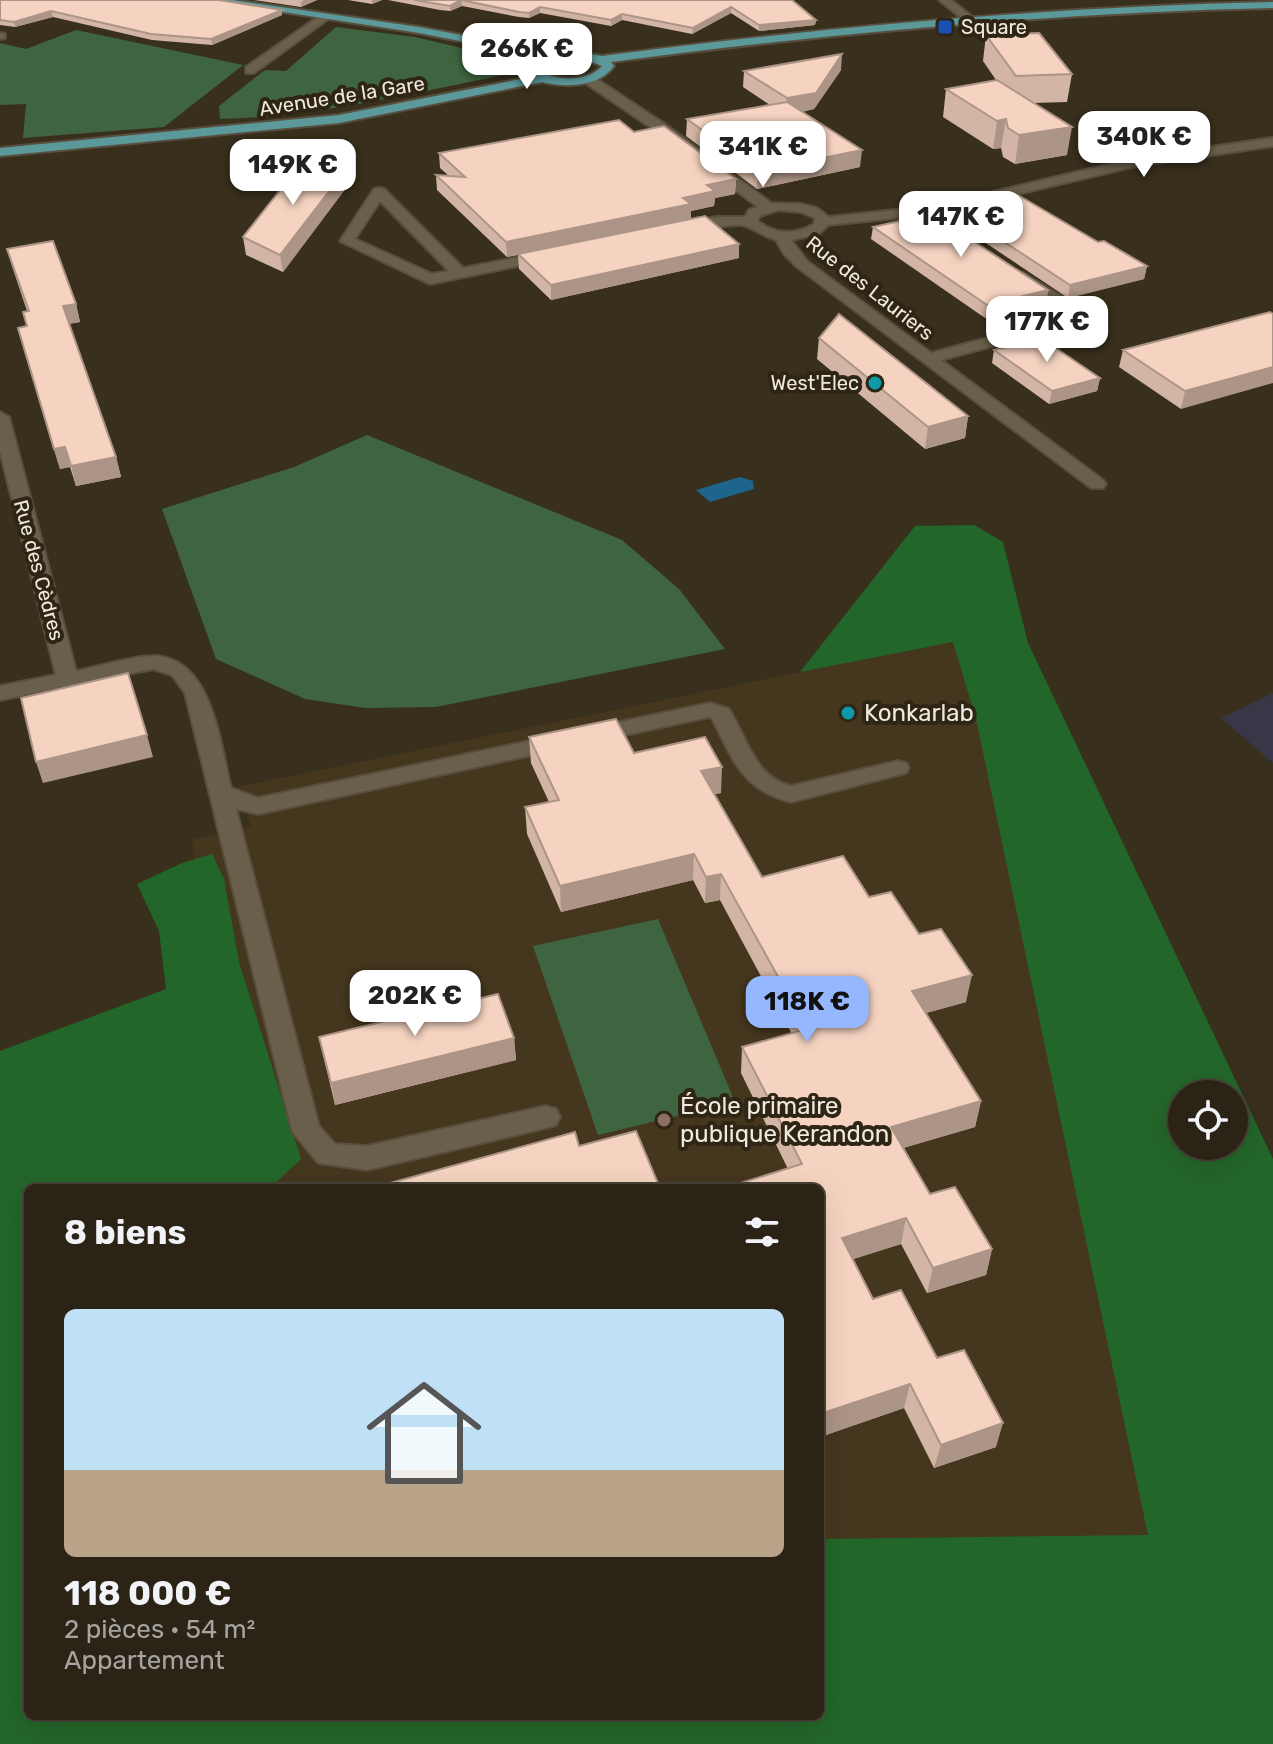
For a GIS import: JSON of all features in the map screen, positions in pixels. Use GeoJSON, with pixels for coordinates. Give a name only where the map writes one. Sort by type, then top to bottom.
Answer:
{"type":"FeatureCollection","features":[{"type":"Feature","properties":{"kind":"main road"},"geometry":{"type":"LineString","coordinates":[[210,0],[472,40],[538,59],[574,54],[602,60],[757,38],[969,19],[1100,9],[1273,5]]}},
{"type":"Feature","properties":{"kind":"main road"},"geometry":{"type":"LineString","coordinates":[[538,59],[529,67],[530,71],[544,78],[588,79],[607,70],[608,66],[602,60]]}},
{"type":"Feature","properties":{"kind":"main road","name":"Avenue de la Gare"},"geometry":{"type":"LineString","coordinates":[[0,146],[340,116],[470,90],[530,71]]}},
{"type":"Feature","properties":{"kind":"main road","name":"Avenue de la Gare"},"geometry":{"type":"LineString","coordinates":[[0,152],[324,121],[544,78]]}},
{"type":"Feature","properties":{"kind":"street"},"geometry":{"type":"LineString","coordinates":[[944,0],[969,19]]}},
{"type":"Feature","properties":{"kind":"street"},"geometry":{"type":"LineString","coordinates":[[250,70],[325,17]]}},
{"type":"Feature","properties":{"kind":"street"},"geometry":{"type":"LineString","coordinates":[[588,79],[664,130],[767,207]]}},
{"type":"Feature","properties":{"kind":"street"},"geometry":{"type":"LineString","coordinates":[[823,221],[865,222],[924,212],[1142,160],[1273,142]]}},
{"type":"Feature","properties":{"kind":"street"},"geometry":{"type":"LineString","coordinates":[[460,274],[379,192],[347,241],[430,279],[460,274],[565,252]]}},
{"type":"Feature","properties":{"kind":"street"},"geometry":{"type":"LineString","coordinates":[[750,221],[754,213],[767,207],[788,206],[809,209],[823,221]]}},
{"type":"Feature","properties":{"kind":"street"},"geometry":{"type":"LineString","coordinates":[[924,212],[945,227]]}},
{"type":"Feature","properties":{"kind":"street"},"geometry":{"type":"LineString","coordinates":[[671,230],[716,221],[750,221],[760,230],[781,235],[816,231],[823,221]]}},
{"type":"Feature","properties":{"kind":"street","name":"Rue des Lauriers"},"geometry":{"type":"LineString","coordinates":[[781,235],[789,251],[802,264],[929,358],[1083,317],[1008,268]]}},
{"type":"Feature","properties":{"kind":"street"},"geometry":{"type":"LineString","coordinates":[[929,358],[1097,484]]}},
{"type":"Feature","properties":{"kind":"street","name":"Rue des Cèdres"},"geometry":{"type":"LineString","coordinates":[[0,417],[67,677]]}},
{"type":"Feature","properties":{"kind":"street"},"geometry":{"type":"LineString","coordinates":[[0,693],[67,677],[155,662],[179,671],[195,692],[306,1131],[328,1155],[367,1158],[546,1117]]}},
{"type":"Feature","properties":{"kind":"street"},"geometry":{"type":"LineString","coordinates":[[220,792],[235,801],[258,806],[710,710],[721,714],[756,778],[777,793],[791,794],[898,768]]}},
{"type":"Feature","properties":{"kind":"shaded area","name":"École primaire publique Kerandon"},"geometry":{"type":"Polygon","coordinates":[[[953,641],[1232,1572],[824,1603],[824,1184],[245,1184],[217,1052],[192,840],[251,826],[237,787],[953,641]]]}},
{"type":"Feature","properties":{"kind":"shaded area"},"geometry":{"type":"Polygon","coordinates":[[[1273,693],[1273,763],[1221,718],[1273,693]]]}},
{"type":"Feature","properties":{"kind":"green space"},"geometry":{"type":"Polygon","coordinates":[[[336,27],[415,37],[512,60],[508,74],[401,96],[293,114],[220,119],[219,106],[265,70],[286,71],[336,27]]]}},
{"type":"Feature","properties":{"kind":"green space"},"geometry":{"type":"Polygon","coordinates":[[[76,30],[243,65],[164,127],[23,138],[26,104],[0,105],[0,43],[26,49],[76,30]]]}},
{"type":"Feature","properties":{"kind":"green space"},"geometry":{"type":"Polygon","coordinates":[[[367,435],[622,540],[679,589],[725,649],[436,707],[365,708],[305,699],[216,659],[162,509],[294,467],[367,435]]]}},
{"type":"Feature","properties":{"kind":"green space"},"geometry":{"type":"Polygon","coordinates":[[[974,525],[1003,542],[1028,643],[1235,1080],[1168,1080],[1168,1160],[1248,1160],[1248,1106],[1273,1159],[1273,1744],[0,1744],[0,1051],[166,989],[159,931],[137,884],[182,863],[212,854],[224,879],[239,962],[301,1159],[274,1184],[24,1184],[24,1720],[824,1720],[824,1539],[1148,1535],[976,719],[953,642],[800,672],[915,526],[974,525]]]}},
{"type":"Feature","properties":{"kind":"green space"},"geometry":{"type":"Polygon","coordinates":[[[658,919],[735,1102],[598,1135],[533,946],[658,919]]]}},
{"type":"Feature","properties":{"kind":"water"},"geometry":{"type":"Polygon","coordinates":[[[740,477],[753,481],[754,489],[710,502],[696,490],[740,477]]]}},
{"type":"Feature","properties":{"kind":"building"},"geometry":{"type":"Polygon","coordinates":[[[0,0],[219,0],[282,10],[211,39],[151,34],[51,11],[14,22],[0,20],[0,0]]]}},
{"type":"Feature","properties":{"kind":"building"},"geometry":{"type":"Polygon","coordinates":[[[414,0],[461,0],[450,6],[414,0]]]}},
{"type":"Feature","properties":{"kind":"building"},"geometry":{"type":"Polygon","coordinates":[[[461,0],[792,0],[816,20],[759,25],[731,7],[693,28],[622,14],[611,20],[540,7],[529,13],[461,0]]]}},
{"type":"Feature","properties":{"kind":"building"},"geometry":{"type":"Polygon","coordinates":[[[1039,33],[1072,74],[1016,76],[986,35],[1039,33]]]}},
{"type":"Feature","properties":{"kind":"building"},"geometry":{"type":"Polygon","coordinates":[[[842,54],[816,93],[787,98],[744,71],[842,54]]]}},
{"type":"Feature","properties":{"kind":"building"},"geometry":{"type":"Polygon","coordinates":[[[997,80],[1072,127],[1019,135],[1008,128],[1006,119],[997,121],[946,89],[997,80]]]}},
{"type":"Feature","properties":{"kind":"building"},"geometry":{"type":"Polygon","coordinates":[[[787,102],[862,150],[758,171],[687,119],[787,102]]]}},
{"type":"Feature","properties":{"kind":"building"},"geometry":{"type":"Polygon","coordinates":[[[619,120],[634,132],[664,126],[736,179],[707,185],[715,191],[683,198],[691,204],[506,242],[436,175],[465,177],[439,153],[619,120]]]}},
{"type":"Feature","properties":{"kind":"building"},"geometry":{"type":"Polygon","coordinates":[[[300,165],[347,168],[280,255],[243,237],[300,165]]]}},
{"type":"Feature","properties":{"kind":"building"},"geometry":{"type":"Polygon","coordinates":[[[1018,195],[1098,242],[1104,241],[1147,266],[1070,285],[954,209],[1018,195]]]}},
{"type":"Feature","properties":{"kind":"building"},"geometry":{"type":"Polygon","coordinates":[[[932,214],[1048,290],[987,305],[873,227],[932,214]]]}},
{"type":"Feature","properties":{"kind":"building"},"geometry":{"type":"Polygon","coordinates":[[[705,216],[739,244],[551,285],[518,254],[705,216]]]}},
{"type":"Feature","properties":{"kind":"building"},"geometry":{"type":"Polygon","coordinates":[[[53,241],[76,304],[63,306],[116,457],[71,466],[65,447],[54,449],[18,328],[27,326],[23,312],[29,311],[7,249],[53,241]]]}},
{"type":"Feature","properties":{"kind":"building"},"geometry":{"type":"Polygon","coordinates":[[[1270,312],[1273,314],[1273,367],[1185,391],[1123,350],[1270,312]]]}},
{"type":"Feature","properties":{"kind":"building"},"geometry":{"type":"Polygon","coordinates":[[[839,314],[968,416],[928,427],[819,338],[839,314]]]}},
{"type":"Feature","properties":{"kind":"building"},"geometry":{"type":"Polygon","coordinates":[[[1041,338],[1100,378],[1052,391],[994,350],[1041,338]]]}},
{"type":"Feature","properties":{"kind":"building"},"geometry":{"type":"Polygon","coordinates":[[[128,673],[147,735],[36,762],[21,698],[128,673]]]}},
{"type":"Feature","properties":{"kind":"building"},"geometry":{"type":"Polygon","coordinates":[[[616,719],[634,753],[705,737],[722,767],[701,771],[762,877],[843,856],[869,897],[891,892],[919,934],[941,929],[972,975],[912,991],[981,1101],[891,1127],[930,1194],[955,1187],[992,1249],[933,1268],[906,1218],[842,1238],[873,1299],[901,1290],[937,1358],[964,1350],[1003,1423],[941,1445],[910,1384],[824,1413],[824,1184],[737,1184],[802,1164],[742,1047],[807,1029],[721,874],[706,877],[694,854],[560,886],[525,807],[559,800],[529,737],[616,719]]]}},
{"type":"Feature","properties":{"kind":"building"},"geometry":{"type":"Polygon","coordinates":[[[498,994],[514,1038],[331,1083],[319,1037],[498,994]]]}},
{"type":"Feature","properties":{"kind":"building"},"geometry":{"type":"Polygon","coordinates":[[[636,1131],[658,1184],[386,1184],[575,1132],[579,1146],[636,1131]]]}},
{"type":"Feature","properties":{"kind":"place","name":"Square"},"geometry":{"type":"Point","coordinates":[945,27]}},
{"type":"Feature","properties":{"kind":"place","name":"West'Elec"},"geometry":{"type":"Point","coordinates":[875,383]}},
{"type":"Feature","properties":{"kind":"place","name":"Konkarlab"},"geometry":{"type":"Point","coordinates":[848,713]}},
{"type":"Feature","properties":{"kind":"place","name":"École primaire publique Kerandon"},"geometry":{"type":"Point","coordinates":[664,1120]}}]}
